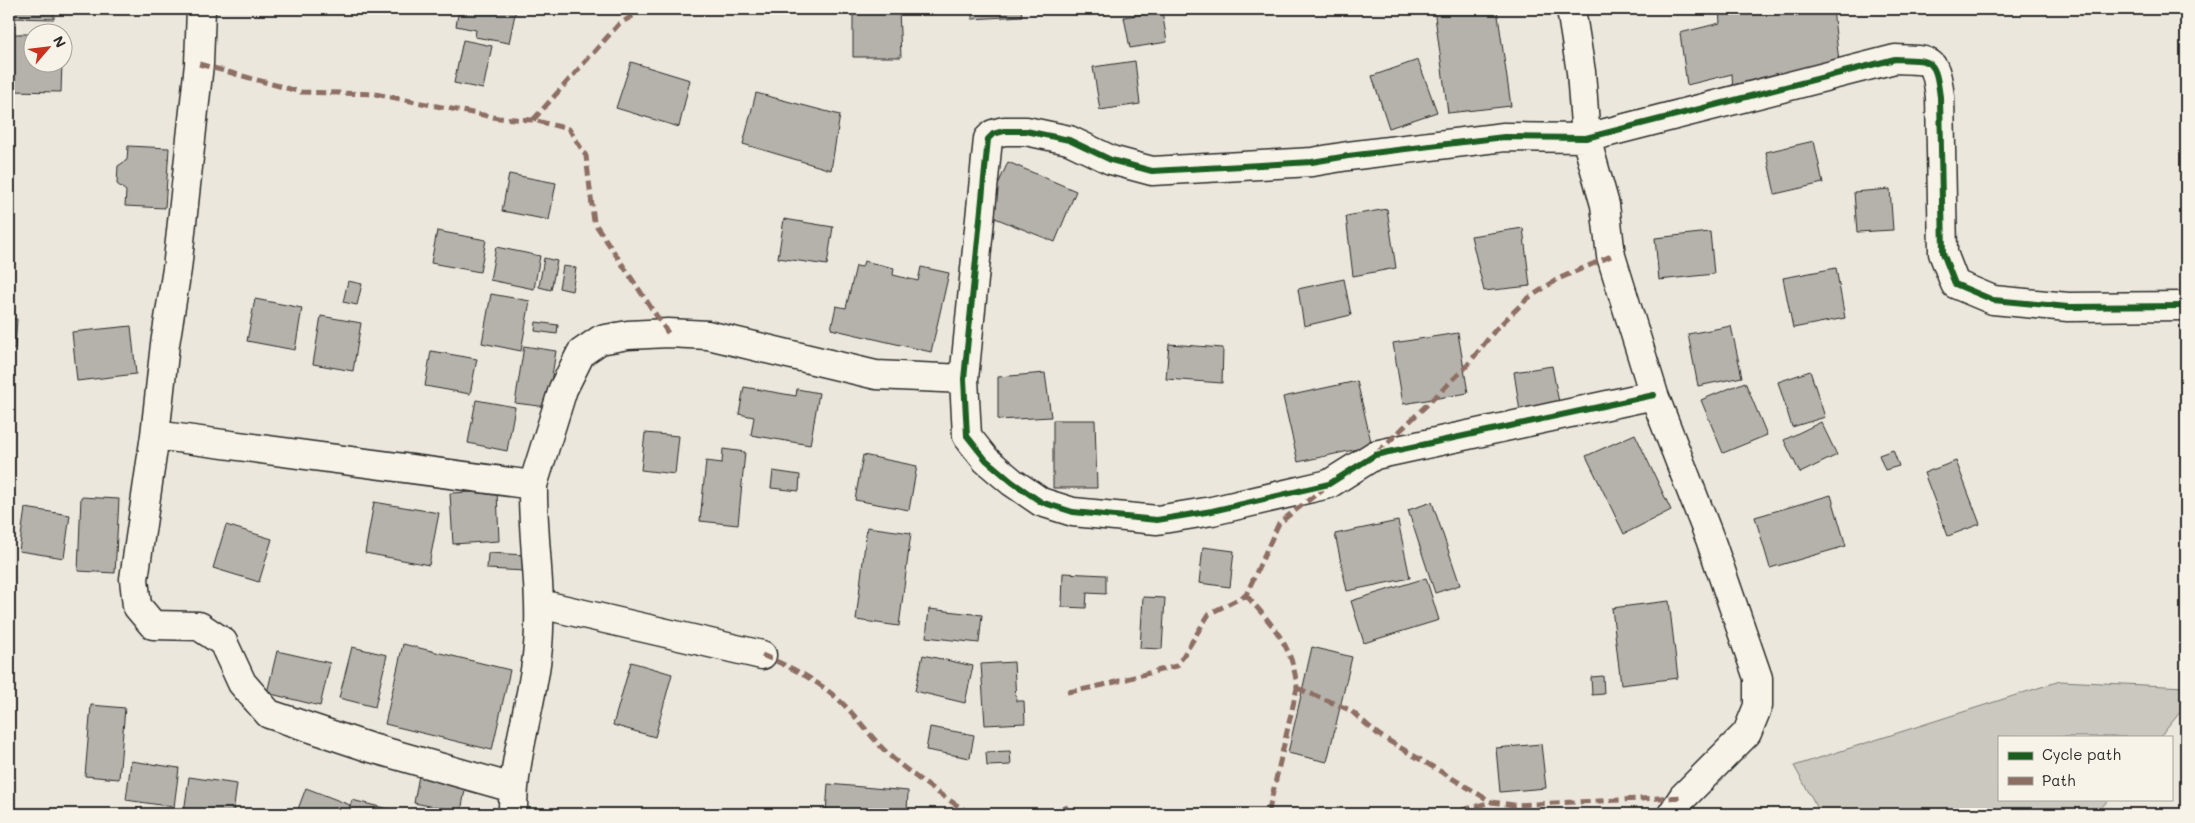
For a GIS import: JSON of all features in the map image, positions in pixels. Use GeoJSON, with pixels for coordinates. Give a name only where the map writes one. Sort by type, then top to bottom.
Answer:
{"type":"FeatureCollection","features":[{"type":"Feature","properties":{"kind":"street"},"geometry":{"type":"LineString","coordinates":[[201,9],[199,64],[177,269],[165,344],[155,434],[134,579],[137,606],[153,625],[199,626],[223,642],[242,683],[270,714],[368,747],[513,801],[537,656],[540,604],[532,517],[533,485],[567,382],[581,353],[600,340],[644,334],[708,335],[876,374],[964,379]]}},
{"type":"Feature","properties":{"kind":"street"},"geometry":{"type":"LineString","coordinates":[[1571,9],[1581,72],[1586,138],[1605,205],[1611,256],[1654,396],[1710,540],[1758,678],[1758,706],[1748,733],[1683,797],[1672,814]]}},
{"type":"Feature","properties":{"kind":"street"},"geometry":{"type":"LineString","coordinates":[[1654,396],[1375,455],[1329,484],[1212,511],[1157,520],[1073,512],[1041,502],[1012,482],[986,460],[967,436],[964,379],[988,140],[993,134],[1004,131],[1026,131],[1068,140],[1111,160],[1152,171],[1312,162],[1504,137],[1586,138],[1896,59],[1925,59],[1932,65],[1938,82],[1940,97],[1943,253],[1955,284],[1993,300],[2068,307],[2186,306]]}},
{"type":"Feature","properties":{"kind":"street"},"geometry":{"type":"LineString","coordinates":[[155,434],[533,485]]}},
{"type":"Feature","properties":{"kind":"street"},"geometry":{"type":"LineString","coordinates":[[540,604],[762,655]]}},
{"type":"Feature","properties":{"kind":"shaded area"},"geometry":{"type":"Polygon","coordinates":[[[2060,681],[2186,687],[2186,705],[2161,736],[1998,736],[1998,800],[2108,800],[2096,814],[1821,814],[1794,766],[2060,681]]]}},
{"type":"Feature","properties":{"kind":"building"},"geometry":{"type":"Polygon","coordinates":[[[9,9],[54,9],[54,19],[9,18],[9,9]]]}},
{"type":"Feature","properties":{"kind":"building"},"geometry":{"type":"Polygon","coordinates":[[[459,9],[516,9],[509,43],[475,37],[476,30],[456,26],[459,9]]]}},
{"type":"Feature","properties":{"kind":"building"},"geometry":{"type":"Polygon","coordinates":[[[853,9],[899,9],[901,57],[853,57],[853,9]]]}},
{"type":"Feature","properties":{"kind":"building"},"geometry":{"type":"Polygon","coordinates":[[[972,9],[1021,9],[1022,16],[972,19],[972,9]]]}},
{"type":"Feature","properties":{"kind":"building"},"geometry":{"type":"Polygon","coordinates":[[[1434,9],[1497,9],[1511,106],[1448,113],[1434,9]]]}},
{"type":"Feature","properties":{"kind":"building"},"geometry":{"type":"Polygon","coordinates":[[[1719,9],[1833,9],[1841,79],[1733,93],[1732,74],[1687,85],[1680,33],[1720,23],[1719,9]]]}},
{"type":"Feature","properties":{"kind":"building"},"geometry":{"type":"Polygon","coordinates":[[[1162,11],[1167,42],[1130,48],[1124,17],[1162,11]]]}},
{"type":"Feature","properties":{"kind":"building"},"geometry":{"type":"Polygon","coordinates":[[[9,34],[22,34],[22,72],[62,72],[61,92],[9,91],[9,34]]]}},
{"type":"Feature","properties":{"kind":"building"},"geometry":{"type":"Polygon","coordinates":[[[463,40],[492,46],[483,89],[454,83],[463,40]]]}},
{"type":"Feature","properties":{"kind":"building"},"geometry":{"type":"Polygon","coordinates":[[[1418,60],[1437,112],[1389,128],[1372,76],[1418,60]]]}},
{"type":"Feature","properties":{"kind":"building"},"geometry":{"type":"Polygon","coordinates":[[[1135,61],[1140,104],[1100,110],[1093,67],[1135,61]]]}},
{"type":"Feature","properties":{"kind":"building"},"geometry":{"type":"Polygon","coordinates":[[[631,62],[690,80],[679,127],[616,108],[631,62]]]}},
{"type":"Feature","properties":{"kind":"building"},"geometry":{"type":"Polygon","coordinates":[[[756,93],[840,115],[831,170],[743,144],[756,93]]]}},
{"type":"Feature","properties":{"kind":"building"},"geometry":{"type":"Polygon","coordinates":[[[1814,141],[1823,183],[1775,194],[1766,152],[1814,141]]]}},
{"type":"Feature","properties":{"kind":"building"},"geometry":{"type":"Polygon","coordinates":[[[128,146],[169,148],[165,208],[125,206],[126,191],[117,184],[118,166],[127,160],[128,146]]]}},
{"type":"Feature","properties":{"kind":"building"},"geometry":{"type":"Polygon","coordinates":[[[1008,162],[1076,191],[1055,242],[985,214],[1008,162]]]}},
{"type":"Feature","properties":{"kind":"building"},"geometry":{"type":"Polygon","coordinates":[[[509,174],[556,183],[549,220],[502,211],[509,174]]]}},
{"type":"Feature","properties":{"kind":"building"},"geometry":{"type":"Polygon","coordinates":[[[1890,189],[1893,230],[1857,232],[1854,192],[1890,189]]]}},
{"type":"Feature","properties":{"kind":"building"},"geometry":{"type":"Polygon","coordinates":[[[1387,209],[1396,268],[1353,276],[1346,216],[1387,209]]]}},
{"type":"Feature","properties":{"kind":"building"},"geometry":{"type":"Polygon","coordinates":[[[784,219],[833,227],[827,265],[778,258],[784,219]]]}},
{"type":"Feature","properties":{"kind":"building"},"geometry":{"type":"Polygon","coordinates":[[[1523,228],[1530,286],[1484,291],[1471,236],[1523,228]]]}},
{"type":"Feature","properties":{"kind":"building"},"geometry":{"type":"Polygon","coordinates":[[[437,231],[486,240],[480,272],[431,263],[437,231]]]}},
{"type":"Feature","properties":{"kind":"building"},"geometry":{"type":"Polygon","coordinates":[[[1710,232],[1714,274],[1659,280],[1655,238],[1710,232]]]}},
{"type":"Feature","properties":{"kind":"building"},"geometry":{"type":"Polygon","coordinates":[[[496,247],[540,256],[534,289],[490,280],[496,247]]]}},
{"type":"Feature","properties":{"kind":"building"},"geometry":{"type":"Polygon","coordinates":[[[544,258],[557,261],[551,290],[539,287],[544,258]]]}},
{"type":"Feature","properties":{"kind":"building"},"geometry":{"type":"Polygon","coordinates":[[[864,261],[894,268],[893,275],[918,281],[921,267],[949,273],[931,352],[831,329],[836,306],[846,308],[856,266],[862,267],[864,261]]]}},
{"type":"Feature","properties":{"kind":"building"},"geometry":{"type":"Polygon","coordinates":[[[563,266],[576,268],[572,291],[559,288],[563,266]]]}},
{"type":"Feature","properties":{"kind":"building"},"geometry":{"type":"Polygon","coordinates":[[[1836,268],[1845,318],[1793,328],[1783,278],[1836,268]]]}},
{"type":"Feature","properties":{"kind":"building"},"geometry":{"type":"Polygon","coordinates":[[[1344,279],[1351,315],[1304,326],[1298,289],[1344,279]]]}},
{"type":"Feature","properties":{"kind":"building"},"geometry":{"type":"Polygon","coordinates":[[[348,281],[362,284],[357,305],[343,302],[348,281]]]}},
{"type":"Feature","properties":{"kind":"building"},"geometry":{"type":"Polygon","coordinates":[[[491,294],[530,301],[521,351],[482,343],[491,294]]]}},
{"type":"Feature","properties":{"kind":"building"},"geometry":{"type":"Polygon","coordinates":[[[255,299],[302,308],[295,350],[247,341],[255,299]]]}},
{"type":"Feature","properties":{"kind":"building"},"geometry":{"type":"Polygon","coordinates":[[[321,316],[361,323],[353,371],[313,364],[321,316]]]}},
{"type":"Feature","properties":{"kind":"building"},"geometry":{"type":"Polygon","coordinates":[[[9,319],[17,319],[15,349],[9,349],[9,319]]]}},
{"type":"Feature","properties":{"kind":"building"},"geometry":{"type":"Polygon","coordinates":[[[536,322],[558,325],[557,334],[535,331],[536,322]]]}},
{"type":"Feature","properties":{"kind":"building"},"geometry":{"type":"Polygon","coordinates":[[[131,326],[136,374],[77,381],[72,332],[131,326]]]}},
{"type":"Feature","properties":{"kind":"building"},"geometry":{"type":"Polygon","coordinates":[[[1731,326],[1742,377],[1698,386],[1688,334],[1731,326]]]}},
{"type":"Feature","properties":{"kind":"building"},"geometry":{"type":"Polygon","coordinates":[[[1458,333],[1468,393],[1403,404],[1393,343],[1458,333]]]}},
{"type":"Feature","properties":{"kind":"building"},"geometry":{"type":"Polygon","coordinates":[[[1169,344],[1223,348],[1222,383],[1166,379],[1169,344]]]}},
{"type":"Feature","properties":{"kind":"building"},"geometry":{"type":"Polygon","coordinates":[[[524,346],[556,351],[547,407],[515,403],[524,346]]]}},
{"type":"Feature","properties":{"kind":"building"},"geometry":{"type":"Polygon","coordinates":[[[431,351],[477,359],[470,394],[425,386],[431,351]]]}},
{"type":"Feature","properties":{"kind":"building"},"geometry":{"type":"Polygon","coordinates":[[[1552,366],[1561,413],[1521,418],[1514,372],[1552,366]]]}},
{"type":"Feature","properties":{"kind":"building"},"geometry":{"type":"Polygon","coordinates":[[[1810,371],[1825,417],[1792,427],[1778,382],[1810,371]]]}},
{"type":"Feature","properties":{"kind":"building"},"geometry":{"type":"Polygon","coordinates":[[[1045,373],[1051,417],[998,420],[998,377],[1045,373]]]}},
{"type":"Feature","properties":{"kind":"building"},"geometry":{"type":"Polygon","coordinates":[[[1357,381],[1372,446],[1298,462],[1283,397],[1357,381]]]}},
{"type":"Feature","properties":{"kind":"building"},"geometry":{"type":"Polygon","coordinates":[[[1745,382],[1767,435],[1723,453],[1701,400],[1745,382]]]}},
{"type":"Feature","properties":{"kind":"building"},"geometry":{"type":"Polygon","coordinates":[[[744,387],[796,396],[797,389],[819,393],[810,445],[751,435],[754,417],[739,414],[744,387]]]}},
{"type":"Feature","properties":{"kind":"building"},"geometry":{"type":"Polygon","coordinates":[[[476,400],[515,407],[507,451],[468,443],[476,400]]]}},
{"type":"Feature","properties":{"kind":"building"},"geometry":{"type":"Polygon","coordinates":[[[1053,420],[1095,420],[1097,488],[1053,488],[1053,420]]]}},
{"type":"Feature","properties":{"kind":"building"},"geometry":{"type":"Polygon","coordinates":[[[1821,422],[1837,455],[1800,473],[1784,440],[1821,422]]]}},
{"type":"Feature","properties":{"kind":"building"},"geometry":{"type":"Polygon","coordinates":[[[645,433],[679,436],[675,474],[641,470],[645,433]]]}},
{"type":"Feature","properties":{"kind":"building"},"geometry":{"type":"Polygon","coordinates":[[[1635,434],[1671,510],[1624,534],[1586,456],[1635,434]]]}},
{"type":"Feature","properties":{"kind":"building"},"geometry":{"type":"Polygon","coordinates":[[[723,449],[745,452],[738,525],[700,521],[706,461],[722,463],[723,449]]]}},
{"type":"Feature","properties":{"kind":"building"},"geometry":{"type":"Polygon","coordinates":[[[1893,450],[1899,466],[1885,470],[1879,455],[1893,450]]]}},
{"type":"Feature","properties":{"kind":"building"},"geometry":{"type":"Polygon","coordinates":[[[863,455],[917,466],[909,510],[855,500],[863,455]]]}},
{"type":"Feature","properties":{"kind":"building"},"geometry":{"type":"Polygon","coordinates":[[[1956,461],[1980,524],[1948,536],[1924,473],[1956,461]]]}},
{"type":"Feature","properties":{"kind":"building"},"geometry":{"type":"Polygon","coordinates":[[[773,471],[800,475],[799,491],[771,488],[773,471]]]}},
{"type":"Feature","properties":{"kind":"building"},"geometry":{"type":"Polygon","coordinates":[[[497,491],[499,541],[453,544],[450,493],[497,491]]]}},
{"type":"Feature","properties":{"kind":"building"},"geometry":{"type":"Polygon","coordinates":[[[1831,495],[1846,546],[1770,568],[1755,517],[1831,495]]]}},
{"type":"Feature","properties":{"kind":"building"},"geometry":{"type":"Polygon","coordinates":[[[81,497],[119,499],[115,573],[78,571],[81,497]]]}},
{"type":"Feature","properties":{"kind":"building"},"geometry":{"type":"Polygon","coordinates":[[[374,502],[439,513],[429,565],[365,553],[374,502]]]}},
{"type":"Feature","properties":{"kind":"building"},"geometry":{"type":"Polygon","coordinates":[[[1432,502],[1460,585],[1435,593],[1408,510],[1432,502]]]}},
{"type":"Feature","properties":{"kind":"building"},"geometry":{"type":"Polygon","coordinates":[[[25,508],[70,515],[64,558],[19,551],[25,508]]]}},
{"type":"Feature","properties":{"kind":"building"},"geometry":{"type":"Polygon","coordinates":[[[1398,521],[1410,578],[1347,591],[1335,534],[1398,521]]]}},
{"type":"Feature","properties":{"kind":"building"},"geometry":{"type":"Polygon","coordinates":[[[226,525],[272,539],[259,582],[213,568],[226,525]]]}},
{"type":"Feature","properties":{"kind":"building"},"geometry":{"type":"Polygon","coordinates":[[[867,527],[911,533],[899,626],[856,620],[867,527]]]}},
{"type":"Feature","properties":{"kind":"building"},"geometry":{"type":"Polygon","coordinates":[[[1203,547],[1234,551],[1230,587],[1199,583],[1203,547]]]}},
{"type":"Feature","properties":{"kind":"building"},"geometry":{"type":"Polygon","coordinates":[[[488,553],[526,555],[525,571],[487,569],[488,553]]]}},
{"type":"Feature","properties":{"kind":"building"},"geometry":{"type":"Polygon","coordinates":[[[1063,573],[1106,575],[1106,594],[1087,593],[1086,608],[1062,607],[1063,573]]]}},
{"type":"Feature","properties":{"kind":"building"},"geometry":{"type":"Polygon","coordinates":[[[1426,578],[1439,620],[1364,643],[1351,601],[1426,578]]]}},
{"type":"Feature","properties":{"kind":"building"},"geometry":{"type":"Polygon","coordinates":[[[1143,597],[1165,598],[1162,649],[1140,648],[1143,597]]]}},
{"type":"Feature","properties":{"kind":"building"},"geometry":{"type":"Polygon","coordinates":[[[1669,601],[1678,678],[1621,685],[1612,608],[1669,601]]]}},
{"type":"Feature","properties":{"kind":"building"},"geometry":{"type":"Polygon","coordinates":[[[929,609],[982,615],[979,643],[926,637],[929,609]]]}},
{"type":"Feature","properties":{"kind":"building"},"geometry":{"type":"Polygon","coordinates":[[[403,644],[510,670],[492,750],[385,724],[403,644]]]}},
{"type":"Feature","properties":{"kind":"building"},"geometry":{"type":"Polygon","coordinates":[[[352,647],[387,655],[375,707],[339,698],[352,647]]]}},
{"type":"Feature","properties":{"kind":"building"},"geometry":{"type":"Polygon","coordinates":[[[1312,647],[1352,657],[1327,762],[1288,753],[1312,647]]]}},
{"type":"Feature","properties":{"kind":"building"},"geometry":{"type":"Polygon","coordinates":[[[277,651],[330,663],[320,706],[267,693],[277,651]]]}},
{"type":"Feature","properties":{"kind":"building"},"geometry":{"type":"Polygon","coordinates":[[[923,655],[973,666],[965,703],[915,691],[923,655]]]}},
{"type":"Feature","properties":{"kind":"building"},"geometry":{"type":"Polygon","coordinates":[[[631,662],[672,674],[655,737],[613,725],[631,662]]]}},
{"type":"Feature","properties":{"kind":"building"},"geometry":{"type":"Polygon","coordinates":[[[1014,662],[1016,701],[1024,701],[1025,723],[985,725],[981,664],[1014,662]]]}},
{"type":"Feature","properties":{"kind":"building"},"geometry":{"type":"Polygon","coordinates":[[[1603,676],[1604,694],[1592,695],[1591,677],[1603,676]]]}},
{"type":"Feature","properties":{"kind":"building"},"geometry":{"type":"Polygon","coordinates":[[[91,705],[125,708],[119,779],[85,776],[91,705]]]}},
{"type":"Feature","properties":{"kind":"building"},"geometry":{"type":"Polygon","coordinates":[[[930,727],[974,735],[970,758],[926,750],[930,727]]]}},
{"type":"Feature","properties":{"kind":"building"},"geometry":{"type":"Polygon","coordinates":[[[1541,744],[1546,788],[1500,792],[1496,748],[1541,744]]]}},
{"type":"Feature","properties":{"kind":"building"},"geometry":{"type":"Polygon","coordinates":[[[1010,751],[1011,765],[987,766],[986,752],[1010,751]]]}},
{"type":"Feature","properties":{"kind":"building"},"geometry":{"type":"Polygon","coordinates":[[[131,761],[179,768],[174,807],[126,800],[131,761]]]}},
{"type":"Feature","properties":{"kind":"building"},"geometry":{"type":"Polygon","coordinates":[[[419,775],[466,784],[461,812],[414,803],[419,775]]]}},
{"type":"Feature","properties":{"kind":"building"},"geometry":{"type":"Polygon","coordinates":[[[189,777],[237,784],[233,814],[184,812],[189,777]]]}},
{"type":"Feature","properties":{"kind":"building"},"geometry":{"type":"Polygon","coordinates":[[[828,784],[908,791],[907,814],[826,814],[828,784]]]}},
{"type":"Feature","properties":{"kind":"building"},"geometry":{"type":"Polygon","coordinates":[[[306,788],[350,805],[347,814],[312,814],[298,809],[306,788]]]}},
{"type":"Feature","properties":{"kind":"building"},"geometry":{"type":"Polygon","coordinates":[[[352,800],[400,812],[399,814],[348,814],[352,800]]]}},
{"type":"Feature","properties":{"kind":"marked path"},"geometry":{"type":"LineString","coordinates":[[533,120],[619,24],[645,9]]}},
{"type":"Feature","properties":{"kind":"marked path"},"geometry":{"type":"LineString","coordinates":[[199,64],[301,92],[375,94],[498,118],[533,120],[569,129],[586,156],[594,222],[668,333]]}},
{"type":"Feature","properties":{"kind":"marked path"},"geometry":{"type":"LineString","coordinates":[[1377,453],[1465,368],[1496,329],[1527,299],[1558,279],[1611,256]]}},
{"type":"Feature","properties":{"kind":"marked path"},"geometry":{"type":"LineString","coordinates":[[1067,692],[1109,684],[1177,666],[1209,614],[1246,595],[1279,523],[1323,489]]}},
{"type":"Feature","properties":{"kind":"marked path"},"geometry":{"type":"LineString","coordinates":[[1246,595],[1280,637],[1291,660],[1297,688],[1268,814]]}},
{"type":"Feature","properties":{"kind":"marked path"},"geometry":{"type":"LineString","coordinates":[[762,655],[797,671],[830,692],[849,710],[889,755],[933,789],[971,814]]}},
{"type":"Feature","properties":{"kind":"marked path"},"geometry":{"type":"LineString","coordinates":[[1297,688],[1350,710],[1379,735],[1492,802],[1513,805],[1683,797]]}},
{"type":"Feature","properties":{"kind":"marked path"},"geometry":{"type":"LineString","coordinates":[[1447,814],[1492,802]]}},
{"type":"Feature","properties":{"kind":"marked path"},"geometry":{"type":"LineString","coordinates":[[1044,814],[1069,807],[1075,814]]}},
{"type":"Feature","properties":{"kind":"cycle path"},"geometry":{"type":"LineString","coordinates":[[1654,395],[1375,455],[1329,484],[1212,511],[1157,520],[1073,512],[1041,502],[1012,482],[986,460],[967,436],[964,379],[988,139],[993,134],[1004,131],[1026,131],[1069,140],[1111,160],[1152,171],[1312,162],[1504,137],[1586,138],[1895,59],[1925,61],[1934,68],[1940,97],[1943,253],[1955,284],[1993,300],[2068,307],[2186,306]]}}]}
